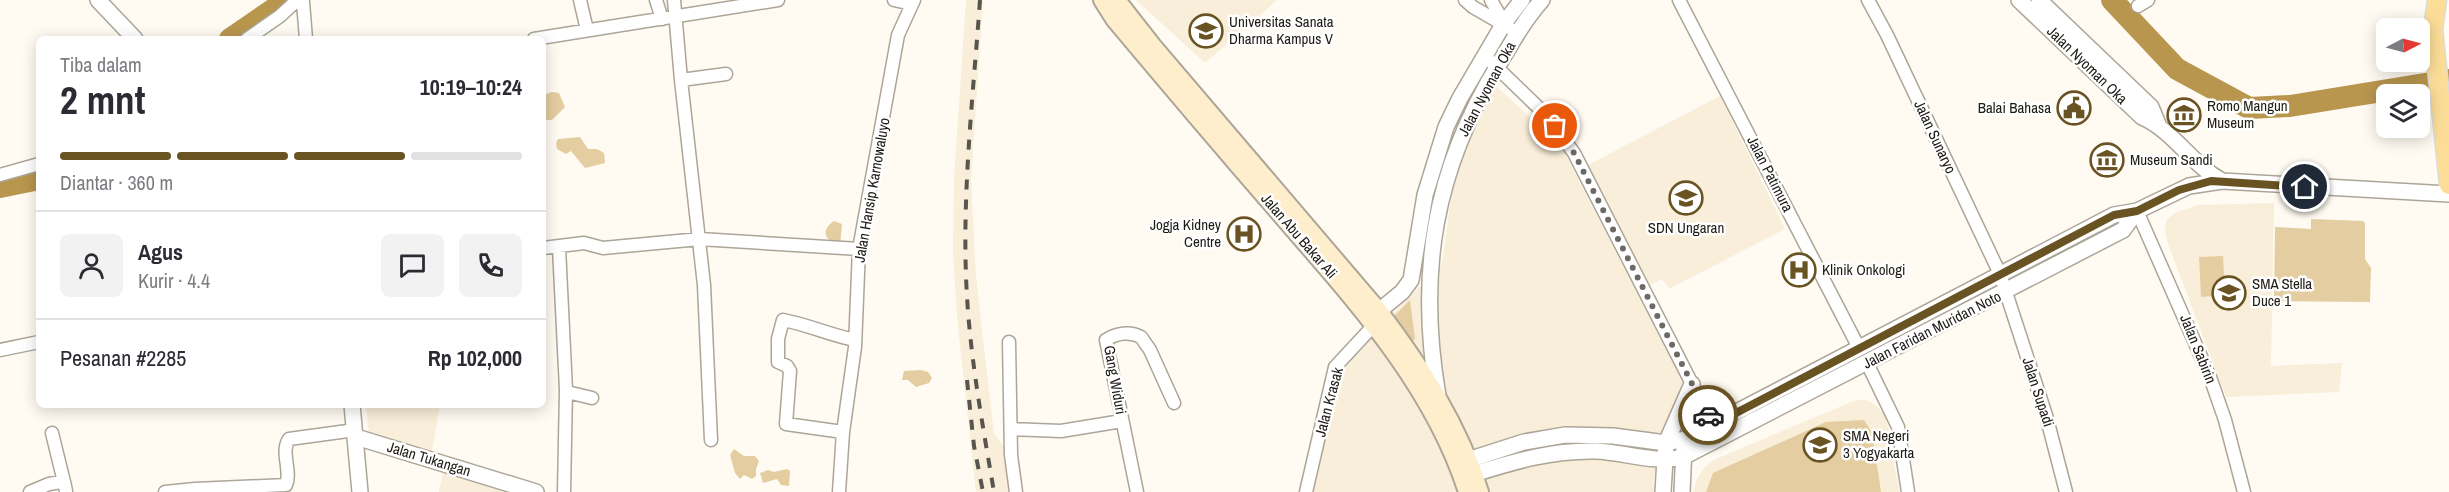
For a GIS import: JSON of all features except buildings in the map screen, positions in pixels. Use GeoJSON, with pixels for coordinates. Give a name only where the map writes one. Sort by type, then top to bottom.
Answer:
{"type":"FeatureCollection","features":[{"type":"Feature","properties":{"kind":"main road","name":"Jalan Abu Bakar Ali"},"geometry":{"type":"LineString","coordinates":[[1101,0],[1121,28],[1376,318],[1414,357],[1438,398],[1471,467],[1480,492]]}},
{"type":"Feature","properties":{"kind":"main road","name":"Jalan Abu Bakar Ali"},"geometry":{"type":"LineString","coordinates":[[1117,0],[1376,318],[1425,400],[1467,492]]}},
{"type":"Feature","properties":{"kind":"main road"},"geometry":{"type":"LineString","coordinates":[[2438,0],[2449,185]]}},
{"type":"Feature","properties":{"kind":"main road"},"geometry":{"type":"LineString","coordinates":[[2439,29],[2449,80]]}},
{"type":"Feature","properties":{"kind":"street"},"geometry":{"type":"LineString","coordinates":[[98,0],[132,36]]}},
{"type":"Feature","properties":{"kind":"street"},"geometry":{"type":"LineString","coordinates":[[580,0],[587,30]]}},
{"type":"Feature","properties":{"kind":"street"},"geometry":{"type":"LineString","coordinates":[[656,0],[662,19]]}},
{"type":"Feature","properties":{"kind":"street"},"geometry":{"type":"LineString","coordinates":[[674,0],[700,239],[707,327],[711,440]]}},
{"type":"Feature","properties":{"kind":"street"},"geometry":{"type":"LineString","coordinates":[[546,37],[778,0]]}},
{"type":"Feature","properties":{"kind":"street"},"geometry":{"type":"LineString","coordinates":[[894,0],[913,2]]}},
{"type":"Feature","properties":{"kind":"street"},"geometry":{"type":"LineString","coordinates":[[1465,0],[1518,33]]}},
{"type":"Feature","properties":{"kind":"street"},"geometry":{"type":"LineString","coordinates":[[1491,0],[1504,23]]}},
{"type":"Feature","properties":{"kind":"street","name":"Jalan Nyoman Oka"},"geometry":{"type":"LineString","coordinates":[[1438,398],[1432,352],[1429,289],[1436,222],[1448,171],[1504,23],[1522,0]]}},
{"type":"Feature","properties":{"kind":"street","name":"Jalan Nyoman Oka"},"geometry":{"type":"LineString","coordinates":[[1376,318],[1411,280],[1421,214],[1437,152],[1453,111],[1491,62],[1518,33],[1542,0]]}},
{"type":"Feature","properties":{"kind":"street","name":"Jalan Patimura"},"geometry":{"type":"LineString","coordinates":[[1679,0],[1859,348]]}},
{"type":"Feature","properties":{"kind":"street","name":"Jalan Sunaryo"},"geometry":{"type":"LineString","coordinates":[[1868,0],[1887,35],[2000,274],[2005,293]]}},
{"type":"Feature","properties":{"kind":"street","name":"Jalan Nyoman Oka"},"geometry":{"type":"LineString","coordinates":[[2019,0],[2038,5],[2058,27],[2151,107],[2158,124],[2205,170],[2222,181]]}},
{"type":"Feature","properties":{"kind":"street"},"geometry":{"type":"LineString","coordinates":[[251,36],[294,3],[303,2],[306,36]]}},
{"type":"Feature","properties":{"kind":"street","name":"Jalan Hansip Karnowaluyo"},"geometry":{"type":"LineString","coordinates":[[839,492],[843,432],[855,340],[859,249],[898,35],[913,2]]}},
{"type":"Feature","properties":{"kind":"street"},"geometry":{"type":"LineString","coordinates":[[1491,62],[1546,115],[1574,153],[1717,432]]}},
{"type":"Feature","properties":{"kind":"street"},"geometry":{"type":"LineString","coordinates":[[681,80],[726,74]]}},
{"type":"Feature","properties":{"kind":"street"},"geometry":{"type":"LineString","coordinates":[[0,176],[36,165]]}},
{"type":"Feature","properties":{"kind":"street","name":"Jalan Faridan Muridan Noto"},"geometry":{"type":"LineString","coordinates":[[1717,432],[1859,348],[2114,215],[2137,211],[2179,190],[2200,183],[2222,181],[2449,194]]}},
{"type":"Feature","properties":{"kind":"street","name":"Jalan Faridan Muridan Noto"},"geometry":{"type":"LineString","coordinates":[[1717,432],[1867,363],[2005,293],[2123,230],[2137,211]]}},
{"type":"Feature","properties":{"kind":"street","name":"Jalan Sabirin"},"geometry":{"type":"LineString","coordinates":[[2137,211],[2210,377],[2225,420],[2244,492]]}},
{"type":"Feature","properties":{"kind":"street"},"geometry":{"type":"LineString","coordinates":[[546,248],[584,243],[603,248],[700,239],[859,249]]}},
{"type":"Feature","properties":{"kind":"street"},"geometry":{"type":"LineString","coordinates":[[559,248],[566,390],[564,492]]}},
{"type":"Feature","properties":{"kind":"street","name":"Jalan Supadi"},"geometry":{"type":"LineString","coordinates":[[2005,293],[2043,404],[2066,492]]}},
{"type":"Feature","properties":{"kind":"street","name":"Jalan Krasak"},"geometry":{"type":"LineString","coordinates":[[1306,492],[1335,367],[1376,318]]}},
{"type":"Feature","properties":{"kind":"street"},"geometry":{"type":"LineString","coordinates":[[843,432],[786,424],[790,371],[788,366],[778,362],[778,339],[782,321],[785,320],[822,329],[833,336],[855,340]]}},
{"type":"Feature","properties":{"kind":"street","name":"Gang Widuri"},"geometry":{"type":"LineString","coordinates":[[1137,492],[1106,344],[1110,337],[1131,333],[1141,337],[1150,350],[1174,403]]}},
{"type":"Feature","properties":{"kind":"street"},"geometry":{"type":"LineString","coordinates":[[1009,342],[1011,455],[1016,492]]}},
{"type":"Feature","properties":{"kind":"street"},"geometry":{"type":"LineString","coordinates":[[0,350],[36,343]]}},
{"type":"Feature","properties":{"kind":"street"},"geometry":{"type":"LineString","coordinates":[[1859,348],[1898,427],[1908,492]]}},
{"type":"Feature","properties":{"kind":"street"},"geometry":{"type":"LineString","coordinates":[[1663,492],[1663,459],[1666,443],[1692,384]]}},
{"type":"Feature","properties":{"kind":"street"},"geometry":{"type":"LineString","coordinates":[[566,390],[592,398]]}},
{"type":"Feature","properties":{"kind":"street"},"geometry":{"type":"LineString","coordinates":[[352,408],[360,492]]}},
{"type":"Feature","properties":{"kind":"street"},"geometry":{"type":"LineString","coordinates":[[1012,429],[1061,431],[1122,421]]}},
{"type":"Feature","properties":{"kind":"street"},"geometry":{"type":"LineString","coordinates":[[1471,467],[1524,442],[1565,435],[1613,436],[1666,443],[1717,432]]}},
{"type":"Feature","properties":{"kind":"street"},"geometry":{"type":"LineString","coordinates":[[1471,467],[1567,452],[1612,453],[1663,459],[1683,457],[1717,432]]}},
{"type":"Feature","properties":{"kind":"street"},"geometry":{"type":"LineString","coordinates":[[52,433],[65,489]]}},
{"type":"Feature","properties":{"kind":"street"},"geometry":{"type":"LineString","coordinates":[[165,492],[286,485],[288,479],[286,445],[291,439],[356,434]]}},
{"type":"Feature","properties":{"kind":"street","name":"Jalan Tukangan"},"geometry":{"type":"LineString","coordinates":[[356,434],[532,492]]}},
{"type":"Feature","properties":{"kind":"street"},"geometry":{"type":"LineString","coordinates":[[1565,435],[1567,452]]}},
{"type":"Feature","properties":{"kind":"street"},"geometry":{"type":"LineString","coordinates":[[1682,492],[1685,439]]}},
{"type":"Feature","properties":{"kind":"street"},"geometry":{"type":"LineString","coordinates":[[30,492],[61,482],[65,489]]}},
{"type":"Feature","properties":{"kind":"shaded area"},"geometry":{"type":"Polygon","coordinates":[[[966,0],[983,0],[971,180],[976,277],[994,434],[1005,448],[1011,492],[976,492],[957,317],[953,253],[954,179],[966,0]]]}},
{"type":"Feature","properties":{"kind":"shaded area","name":"Universitas Sanata Dharma Kampus V"},"geometry":{"type":"Polygon","coordinates":[[[1136,0],[1277,0],[1205,63],[1136,0]]]}},
{"type":"Feature","properties":{"kind":"shaded area"},"geometry":{"type":"Polygon","coordinates":[[[1496,86],[1545,131],[1565,154],[1684,384],[1664,426],[1653,483],[1654,492],[1313,492],[1340,374],[1367,340],[1442,264],[1452,192],[1467,146],[1496,86]]]}},
{"type":"Feature","properties":{"kind":"shaded area"},"geometry":{"type":"Polygon","coordinates":[[[559,93],[565,107],[552,120],[546,120],[546,94],[559,93]]]}},
{"type":"Feature","properties":{"kind":"shaded area","name":"SDN Ungaran"},"geometry":{"type":"Polygon","coordinates":[[[1720,96],[1785,229],[1669,289],[1662,279],[1648,286],[1586,166],[1720,96]]]}},
{"type":"Feature","properties":{"kind":"shaded area"},"geometry":{"type":"Polygon","coordinates":[[[580,137],[588,149],[597,149],[604,153],[605,163],[585,168],[571,151],[566,154],[557,149],[558,139],[580,137]]]}},
{"type":"Feature","properties":{"kind":"shaded area","name":"SMA Stella Duce 1"},"geometry":{"type":"Polygon","coordinates":[[[2274,203],[2271,366],[2342,363],[2339,392],[2226,397],[2168,244],[2165,232],[2166,220],[2175,213],[2198,205],[2274,203]]]}},
{"type":"Feature","properties":{"kind":"shaded area"},"geometry":{"type":"Polygon","coordinates":[[[2116,219],[2120,226],[2022,277],[2018,270],[2116,219]]]}},
{"type":"Feature","properties":{"kind":"shaded area"},"geometry":{"type":"Polygon","coordinates":[[[2311,219],[2363,221],[2365,223],[2365,259],[2371,268],[2370,302],[2274,301],[2275,227],[2311,229],[2311,219]]]}},
{"type":"Feature","properties":{"kind":"shaded area"},"geometry":{"type":"Polygon","coordinates":[[[834,221],[842,224],[840,246],[831,242],[826,236],[829,225],[834,221]]]}},
{"type":"Feature","properties":{"kind":"shaded area"},"geometry":{"type":"Polygon","coordinates":[[[2223,256],[2225,295],[2201,297],[2199,257],[2223,256]]]}},
{"type":"Feature","properties":{"kind":"shaded area"},"geometry":{"type":"Polygon","coordinates":[[[1410,300],[1415,339],[1412,341],[1392,318],[1410,300]]]}},
{"type":"Feature","properties":{"kind":"shaded area"},"geometry":{"type":"Polygon","coordinates":[[[904,371],[928,372],[932,378],[929,383],[916,387],[908,380],[902,380],[904,371]]]}},
{"type":"Feature","properties":{"kind":"shaded area","name":"SMA Negeri 3 Yogyakarta"},"geometry":{"type":"Polygon","coordinates":[[[1856,400],[1866,400],[1876,405],[1885,416],[1899,492],[1693,492],[1697,479],[1705,467],[1716,459],[1856,400]]]}},
{"type":"Feature","properties":{"kind":"shaded area"},"geometry":{"type":"Polygon","coordinates":[[[366,408],[439,408],[432,451],[369,436],[366,408]]]}},
{"type":"Feature","properties":{"kind":"shaded area","name":"SMA Negeri 3 Yogyakarta"},"geometry":{"type":"Polygon","coordinates":[[[1864,420],[1872,432],[1881,492],[1706,492],[1713,473],[1826,422],[1864,420]]]}},
{"type":"Feature","properties":{"kind":"shaded area"},"geometry":{"type":"Polygon","coordinates":[[[734,449],[744,456],[755,456],[759,461],[756,476],[752,479],[744,475],[740,479],[735,473],[730,455],[734,449]]]}},
{"type":"Feature","properties":{"kind":"shaded area"},"geometry":{"type":"Polygon","coordinates":[[[787,469],[790,471],[789,486],[781,485],[777,479],[763,483],[760,473],[787,469]]]}},
{"type":"Feature","properties":{"kind":"shaded area"},"geometry":{"type":"Polygon","coordinates":[[[443,473],[503,490],[502,492],[439,492],[443,473]]]}},
{"type":"Feature","properties":{"kind":"waterway"},"geometry":{"type":"LineString","coordinates":[[234,36],[287,0]]}},
{"type":"Feature","properties":{"kind":"waterway"},"geometry":{"type":"LineString","coordinates":[[2112,0],[2177,69],[2249,108],[2290,106],[2449,80]]}},
{"type":"Feature","properties":{"kind":"waterway"},"geometry":{"type":"LineString","coordinates":[[0,187],[36,180]]}},
{"type":"Feature","properties":{"kind":"railway"},"geometry":{"type":"LineString","coordinates":[[980,0],[969,148],[966,223],[967,297],[971,346],[994,492]]}},
{"type":"Feature","properties":{"kind":"railway"},"geometry":{"type":"LineString","coordinates":[[967,380],[974,446],[983,492]]}},
{"type":"Feature","properties":{"kind":"way so far"},"geometry":{"type":"LineString","coordinates":[[1555,126],[1574,153],[1708,415]]}},
{"type":"Feature","properties":{"kind":"place","name":"Universitas Sanata Dharma Kampus V"},"geometry":{"type":"Point","coordinates":[1206,31]}},
{"type":"Feature","properties":{"kind":"place","name":"Balai Bahasa"},"geometry":{"type":"Point","coordinates":[2074,108]}},
{"type":"Feature","properties":{"kind":"place","name":"Romo Mangun Museum"},"geometry":{"type":"Point","coordinates":[2184,115]}},
{"type":"Feature","properties":{"kind":"place","name":"Museum Sandi"},"geometry":{"type":"Point","coordinates":[2107,160]}},
{"type":"Feature","properties":{"kind":"place","name":"SDN Ungaran"},"geometry":{"type":"Point","coordinates":[1686,198]}},
{"type":"Feature","properties":{"kind":"place","name":"Jogja Kidney Centre"},"geometry":{"type":"Point","coordinates":[1244,234]}},
{"type":"Feature","properties":{"kind":"place","name":"Klinik Onkologi"},"geometry":{"type":"Point","coordinates":[1799,270]}},
{"type":"Feature","properties":{"kind":"place","name":"SMA Stella Duce 1"},"geometry":{"type":"Point","coordinates":[2229,293]}},
{"type":"Feature","properties":{"kind":"place","name":"SMA Negeri 3 Yogyakarta"},"geometry":{"type":"Point","coordinates":[1820,445]}},
{"type":"Feature","properties":{"kind":"route"},"geometry":{"type":"LineString","coordinates":[[1708,415],[1713,425],[2114,215],[2137,211],[2179,190],[2211,181],[2305,187]]}}]}
